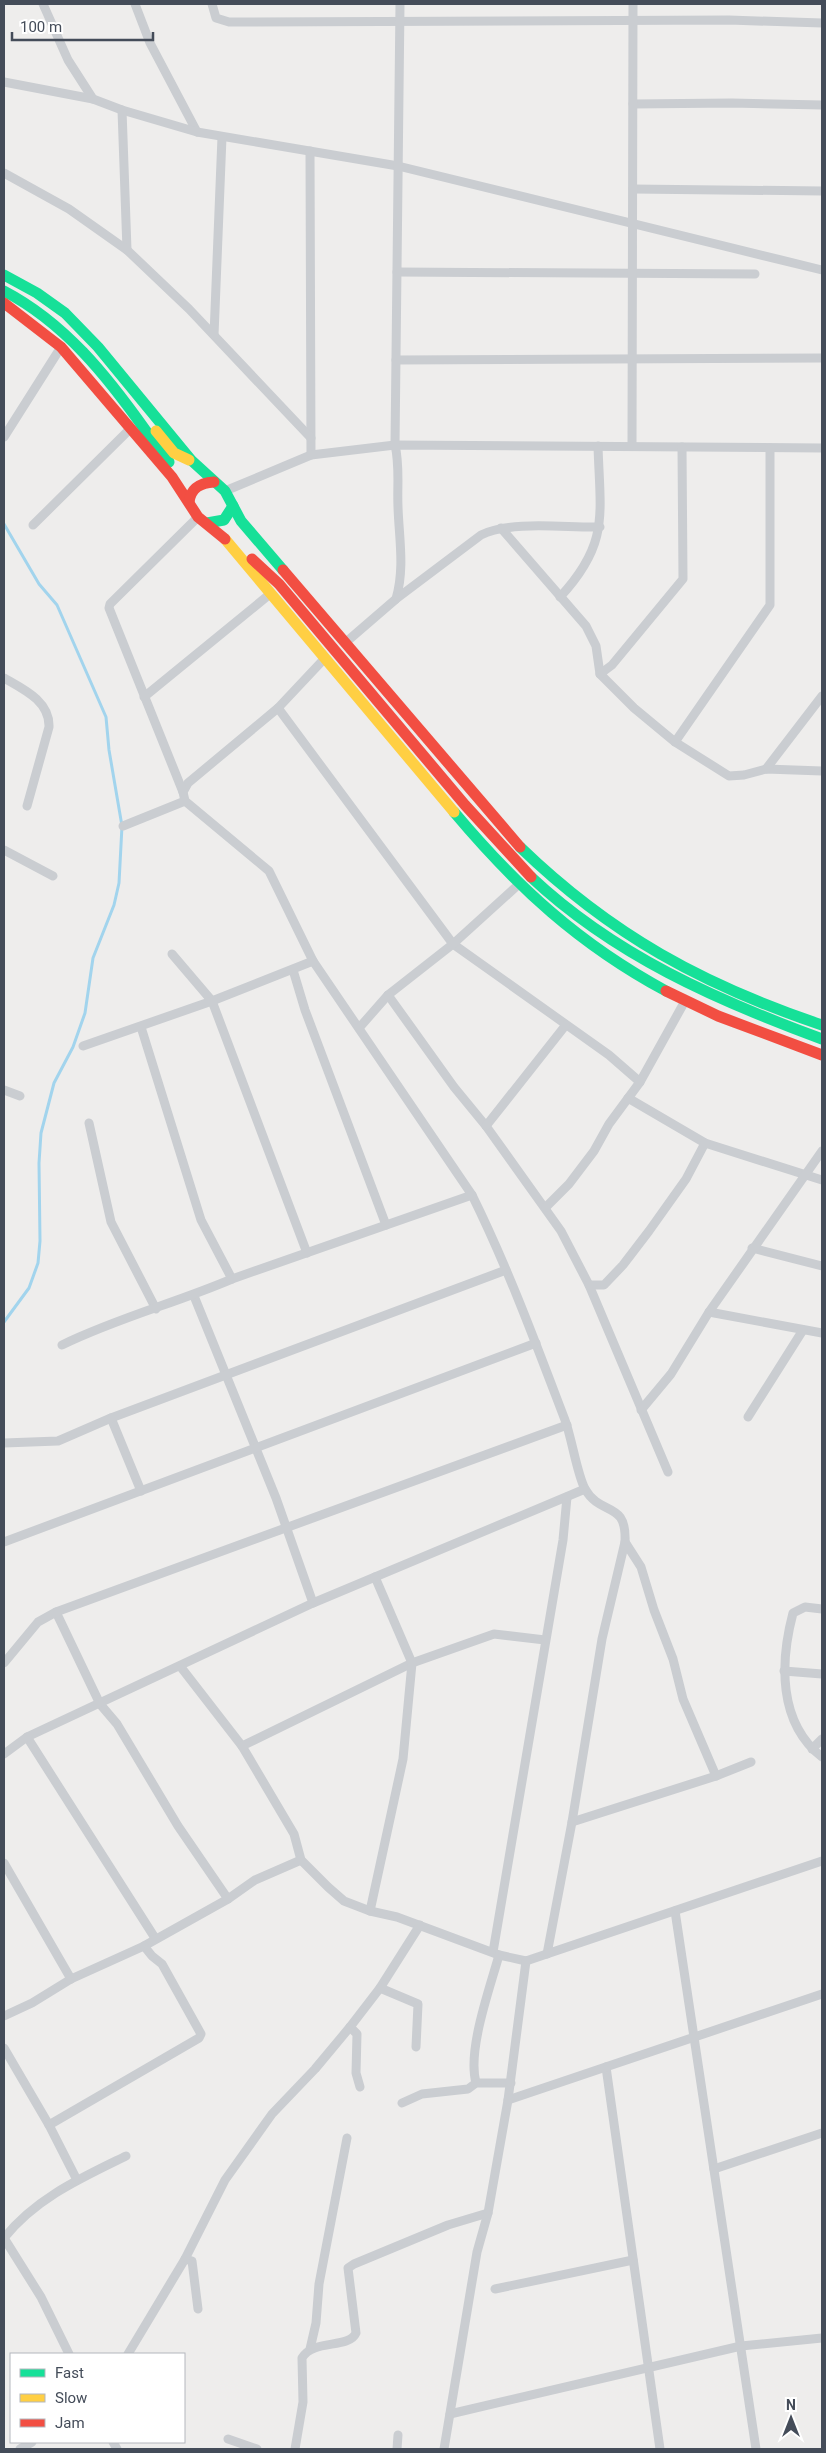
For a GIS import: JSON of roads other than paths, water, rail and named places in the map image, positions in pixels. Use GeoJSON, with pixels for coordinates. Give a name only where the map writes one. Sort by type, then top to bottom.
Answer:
{"type":"FeatureCollection","features":[{"type":"Feature","properties":{"kind":"main road"},"geometry":{"type":"LineString","coordinates":[[4,275],[37,292],[65,313],[105,354],[191,460],[225,492],[241,520],[522,848],[566,888],[616,927],[673,962],[731,992],[822,1025]]}},
{"type":"Feature","properties":{"kind":"main road"},"geometry":{"type":"LineString","coordinates":[[4,291],[60,327],[140,419],[167,458],[172,477]]}},
{"type":"Feature","properties":{"kind":"main road"},"geometry":{"type":"LineString","coordinates":[[4,303],[61,346],[172,477],[203,520],[223,537],[484,848],[518,885],[562,922],[607,954],[685,1001],[822,1056]]}},
{"type":"Feature","properties":{"kind":"main road"},"geometry":{"type":"LineString","coordinates":[[140,419],[154,428],[174,453],[191,460]]}},
{"type":"Feature","properties":{"kind":"main road"},"geometry":{"type":"LineString","coordinates":[[189,502],[192,490],[199,485],[214,482]]}},
{"type":"Feature","properties":{"kind":"main road"},"geometry":{"type":"LineString","coordinates":[[203,520],[224,522],[230,516],[233,506]]}},
{"type":"Feature","properties":{"kind":"main road"},"geometry":{"type":"LineString","coordinates":[[241,520],[243,532],[270,565],[279,584]]}},
{"type":"Feature","properties":{"kind":"main road"},"geometry":{"type":"LineString","coordinates":[[223,537],[233,540],[261,569],[279,584],[490,836],[550,895],[597,931],[688,985],[769,1020],[822,1039]]}},
{"type":"Feature","properties":{"kind":"street"},"geometry":{"type":"LineString","coordinates":[[43,4],[68,60],[93,99]]}},
{"type":"Feature","properties":{"kind":"street"},"geometry":{"type":"LineString","coordinates":[[135,4],[150,43],[196,132]]}},
{"type":"Feature","properties":{"kind":"street"},"geometry":{"type":"LineString","coordinates":[[212,4],[216,18],[229,22],[633,20],[822,23]]}},
{"type":"Feature","properties":{"kind":"street"},"geometry":{"type":"LineString","coordinates":[[396,599],[402,569],[398,504],[399,462],[396,445],[400,4]]}},
{"type":"Feature","properties":{"kind":"street"},"geometry":{"type":"LineString","coordinates":[[632,446],[633,4]]}},
{"type":"Feature","properties":{"kind":"street"},"geometry":{"type":"LineString","coordinates":[[4,82],[93,99],[122,110],[196,132],[398,166],[822,270]]}},
{"type":"Feature","properties":{"kind":"street"},"geometry":{"type":"LineString","coordinates":[[633,104],[732,102],[822,105]]}},
{"type":"Feature","properties":{"kind":"street"},"geometry":{"type":"LineString","coordinates":[[122,110],[127,250]]}},
{"type":"Feature","properties":{"kind":"street"},"geometry":{"type":"LineString","coordinates":[[214,335],[222,137]]}},
{"type":"Feature","properties":{"kind":"street"},"geometry":{"type":"LineString","coordinates":[[310,151],[311,455]]}},
{"type":"Feature","properties":{"kind":"street"},"geometry":{"type":"LineString","coordinates":[[4,173],[69,209],[127,250],[214,335],[311,438]]}},
{"type":"Feature","properties":{"kind":"street"},"geometry":{"type":"LineString","coordinates":[[633,189],[822,191]]}},
{"type":"Feature","properties":{"kind":"street"},"geometry":{"type":"LineString","coordinates":[[397,272],[755,274]]}},
{"type":"Feature","properties":{"kind":"street"},"geometry":{"type":"LineString","coordinates":[[4,437],[61,346]]}},
{"type":"Feature","properties":{"kind":"street"},"geometry":{"type":"LineString","coordinates":[[396,360],[822,358]]}},
{"type":"Feature","properties":{"kind":"street"},"geometry":{"type":"LineString","coordinates":[[33,525],[130,429]]}},
{"type":"Feature","properties":{"kind":"street"},"geometry":{"type":"LineString","coordinates":[[225,492],[311,455],[396,445],[822,448]]}},
{"type":"Feature","properties":{"kind":"street"},"geometry":{"type":"LineString","coordinates":[[560,597],[584,570],[592,554],[600,527],[598,446]]}},
{"type":"Feature","properties":{"kind":"street"},"geometry":{"type":"LineString","coordinates":[[600,674],[612,665],[683,579],[682,447]]}},
{"type":"Feature","properties":{"kind":"street"},"geometry":{"type":"LineString","coordinates":[[675,742],[770,605],[770,448]]}},
{"type":"Feature","properties":{"kind":"street"},"geometry":{"type":"LineString","coordinates":[[203,520],[110,604],[109,608],[184,796],[269,871],[313,961],[472,1195],[536,1343],[567,1425],[585,1489],[602,1507],[616,1512],[622,1518],[625,1530],[625,1542],[602,1639],[572,1822],[547,1954]]}},
{"type":"Feature","properties":{"kind":"street"},"geometry":{"type":"LineString","coordinates":[[346,643],[396,599],[481,535],[501,528],[600,527]]}},
{"type":"Feature","properties":{"kind":"street"},"geometry":{"type":"LineString","coordinates":[[501,528],[586,626],[592,636],[600,674],[634,708],[675,742],[728,776],[744,775],[766,769],[822,770]]}},
{"type":"Feature","properties":{"kind":"street"},"geometry":{"type":"LineString","coordinates":[[144,697],[270,594]]}},
{"type":"Feature","properties":{"kind":"street"},"geometry":{"type":"LineString","coordinates":[[123,826],[184,796],[188,783],[278,708],[324,658]]}},
{"type":"Feature","properties":{"kind":"street"},"geometry":{"type":"LineString","coordinates":[[4,678],[37,698],[50,717],[50,727],[27,806]]}},
{"type":"Feature","properties":{"kind":"street"},"geometry":{"type":"LineString","coordinates":[[766,769],[822,696]]}},
{"type":"Feature","properties":{"kind":"street"},"geometry":{"type":"LineString","coordinates":[[278,708],[454,944],[509,982],[565,1026],[609,1055],[640,1082]]}},
{"type":"Feature","properties":{"kind":"street"},"geometry":{"type":"LineString","coordinates":[[4,850],[53,876]]}},
{"type":"Feature","properties":{"kind":"street"},"geometry":{"type":"LineString","coordinates":[[359,1028],[388,995],[454,944],[518,885]]}},
{"type":"Feature","properties":{"kind":"street"},"geometry":{"type":"LineString","coordinates":[[172,954],[212,1001],[307,1253]]}},
{"type":"Feature","properties":{"kind":"street"},"geometry":{"type":"LineString","coordinates":[[83,1046],[212,1001],[313,961]]}},
{"type":"Feature","properties":{"kind":"street"},"geometry":{"type":"LineString","coordinates":[[293,970],[305,1010],[386,1225]]}},
{"type":"Feature","properties":{"kind":"street"},"geometry":{"type":"LineString","coordinates":[[388,995],[454,1087],[486,1126],[546,1207],[578,1262],[668,1472]]}},
{"type":"Feature","properties":{"kind":"street"},"geometry":{"type":"LineString","coordinates":[[546,1207],[569,1184],[589,1158],[640,1082],[685,1001]]}},
{"type":"Feature","properties":{"kind":"street"},"geometry":{"type":"LineString","coordinates":[[486,1126],[565,1026]]}},
{"type":"Feature","properties":{"kind":"street"},"geometry":{"type":"LineString","coordinates":[[141,1027],[201,1220],[232,1279]]}},
{"type":"Feature","properties":{"kind":"street"},"geometry":{"type":"LineString","coordinates":[[4,1090],[20,1096]]}},
{"type":"Feature","properties":{"kind":"street"},"geometry":{"type":"LineString","coordinates":[[628,1098],[705,1143],[822,1180]]}},
{"type":"Feature","properties":{"kind":"street"},"geometry":{"type":"LineString","coordinates":[[89,1123],[111,1222],[156,1309]]}},
{"type":"Feature","properties":{"kind":"street"},"geometry":{"type":"LineString","coordinates":[[588,1284],[604,1285],[623,1265],[686,1179],[705,1143]]}},
{"type":"Feature","properties":{"kind":"street"},"geometry":{"type":"LineString","coordinates":[[641,1410],[671,1374],[709,1312],[752,1248],[822,1151]]}},
{"type":"Feature","properties":{"kind":"street"},"geometry":{"type":"LineString","coordinates":[[62,1345],[95,1329],[194,1296],[232,1279],[472,1195]]}},
{"type":"Feature","properties":{"kind":"street"},"geometry":{"type":"LineString","coordinates":[[752,1248],[822,1266]]}},
{"type":"Feature","properties":{"kind":"street"},"geometry":{"type":"LineString","coordinates":[[4,1443],[58,1441],[111,1418],[506,1270]]}},
{"type":"Feature","properties":{"kind":"street"},"geometry":{"type":"LineString","coordinates":[[194,1296],[256,1448],[313,1603]]}},
{"type":"Feature","properties":{"kind":"street"},"geometry":{"type":"LineString","coordinates":[[709,1312],[822,1333]]}},
{"type":"Feature","properties":{"kind":"street"},"geometry":{"type":"LineString","coordinates":[[748,1417],[803,1330]]}},
{"type":"Feature","properties":{"kind":"street"},"geometry":{"type":"LineString","coordinates":[[4,1542],[536,1343]]}},
{"type":"Feature","properties":{"kind":"street"},"geometry":{"type":"LineString","coordinates":[[111,1418],[141,1491]]}},
{"type":"Feature","properties":{"kind":"street"},"geometry":{"type":"LineString","coordinates":[[4,1664],[38,1622],[56,1612],[567,1425]]}},
{"type":"Feature","properties":{"kind":"street"},"geometry":{"type":"LineString","coordinates":[[4,1754],[27,1737],[313,1603],[585,1489]]}},
{"type":"Feature","properties":{"kind":"street"},"geometry":{"type":"LineString","coordinates":[[476,2083],[473,2064],[496,1953],[545,1640],[563,1540],[567,1497]]}},
{"type":"Feature","properties":{"kind":"street"},"geometry":{"type":"LineString","coordinates":[[625,1542],[641,1567],[673,1659],[683,1699],[716,1776]]}},
{"type":"Feature","properties":{"kind":"street"},"geometry":{"type":"LineString","coordinates":[[370,1911],[402,1759],[412,1663],[376,1577]]}},
{"type":"Feature","properties":{"kind":"street"},"geometry":{"type":"LineString","coordinates":[[822,1608],[806,1607],[793,1613],[786,1640],[784,1672],[788,1704],[797,1727],[812,1750],[822,1757]]}},
{"type":"Feature","properties":{"kind":"street"},"geometry":{"type":"LineString","coordinates":[[56,1612],[100,1704],[116,1724],[178,1826],[228,1899]]}},
{"type":"Feature","properties":{"kind":"street"},"geometry":{"type":"LineString","coordinates":[[242,1746],[412,1663],[494,1634],[545,1640]]}},
{"type":"Feature","properties":{"kind":"street"},"geometry":{"type":"LineString","coordinates":[[180,1666],[242,1746],[294,1834],[301,1860],[344,1901],[370,1911],[397,1917],[496,1953],[526,1961],[822,1861]]}},
{"type":"Feature","properties":{"kind":"street"},"geometry":{"type":"LineString","coordinates":[[784,1672],[822,1674]]}},
{"type":"Feature","properties":{"kind":"street"},"geometry":{"type":"LineString","coordinates":[[27,1737],[155,1938]]}},
{"type":"Feature","properties":{"kind":"street"},"geometry":{"type":"LineString","coordinates":[[812,1750],[822,1738]]}},
{"type":"Feature","properties":{"kind":"street"},"geometry":{"type":"LineString","coordinates":[[572,1822],[716,1776],[751,1762]]}},
{"type":"Feature","properties":{"kind":"street"},"geometry":{"type":"LineString","coordinates":[[4,2016],[71,1979],[144,1946],[155,1938],[228,1899],[255,1880],[301,1860]]}},
{"type":"Feature","properties":{"kind":"street"},"geometry":{"type":"LineString","coordinates":[[4,1863],[71,1979]]}},
{"type":"Feature","properties":{"kind":"street"},"geometry":{"type":"LineString","coordinates":[[675,1911],[756,2449]]}},
{"type":"Feature","properties":{"kind":"street"},"geometry":{"type":"LineString","coordinates":[[129,2353],[185,2259],[225,2180],[272,2114],[315,2069],[380,1988],[420,1926]]}},
{"type":"Feature","properties":{"kind":"street"},"geometry":{"type":"LineString","coordinates":[[49,2125],[199,2038],[201,2034],[162,1964],[144,1946]]}},
{"type":"Feature","properties":{"kind":"street"},"geometry":{"type":"LineString","coordinates":[[444,2449],[477,2252],[488,2213],[511,2083],[526,1961]]}},
{"type":"Feature","properties":{"kind":"street"},"geometry":{"type":"LineString","coordinates":[[380,1988],[418,2004],[416,2047]]}},
{"type":"Feature","properties":{"kind":"street"},"geometry":{"type":"LineString","coordinates":[[508,2100],[822,1994]]}},
{"type":"Feature","properties":{"kind":"street"},"geometry":{"type":"LineString","coordinates":[[350,2027],[357,2034],[356,2073],[360,2087]]}},
{"type":"Feature","properties":{"kind":"street"},"geometry":{"type":"LineString","coordinates":[[4,2048],[49,2125],[77,2180]]}},
{"type":"Feature","properties":{"kind":"street"},"geometry":{"type":"LineString","coordinates":[[606,2067],[660,2449]]}},
{"type":"Feature","properties":{"kind":"street"},"geometry":{"type":"LineString","coordinates":[[402,2103],[422,2094],[468,2089],[476,2083],[511,2083]]}},
{"type":"Feature","properties":{"kind":"street"},"geometry":{"type":"LineString","coordinates":[[714,2169],[822,2133]]}},
{"type":"Feature","properties":{"kind":"street"},"geometry":{"type":"LineString","coordinates":[[296,2449],[303,2402],[302,2358],[310,2349],[316,2323],[319,2284],[347,2138]]}},
{"type":"Feature","properties":{"kind":"street"},"geometry":{"type":"LineString","coordinates":[[69,2353],[41,2297],[4,2238],[19,2219],[40,2202],[77,2180],[126,2156]]}},
{"type":"Feature","properties":{"kind":"street"},"geometry":{"type":"LineString","coordinates":[[310,2349],[355,2337],[356,2322],[348,2268],[440,2229],[488,2213]]}},
{"type":"Feature","properties":{"kind":"street"},"geometry":{"type":"LineString","coordinates":[[185,2259],[192,2261],[198,2309]]}},
{"type":"Feature","properties":{"kind":"street"},"geometry":{"type":"LineString","coordinates":[[495,2289],[633,2260]]}},
{"type":"Feature","properties":{"kind":"street"},"geometry":{"type":"LineString","coordinates":[[450,2414],[741,2346],[822,2338]]}},
{"type":"Feature","properties":{"kind":"street"},"geometry":{"type":"LineString","coordinates":[[397,2449],[398,2434]]}},
{"type":"Feature","properties":{"kind":"street"},"geometry":{"type":"LineString","coordinates":[[228,2439],[257,2449]]}},
{"type":"Feature","properties":{"kind":"waterway"},"geometry":{"type":"LineString","coordinates":[[4,524],[39,584],[57,605],[106,717],[109,750],[122,826],[119,883],[114,905],[93,958],[85,1013],[73,1047],[54,1083],[41,1133],[38,1263],[29,1288],[4,1322]]}}]}
